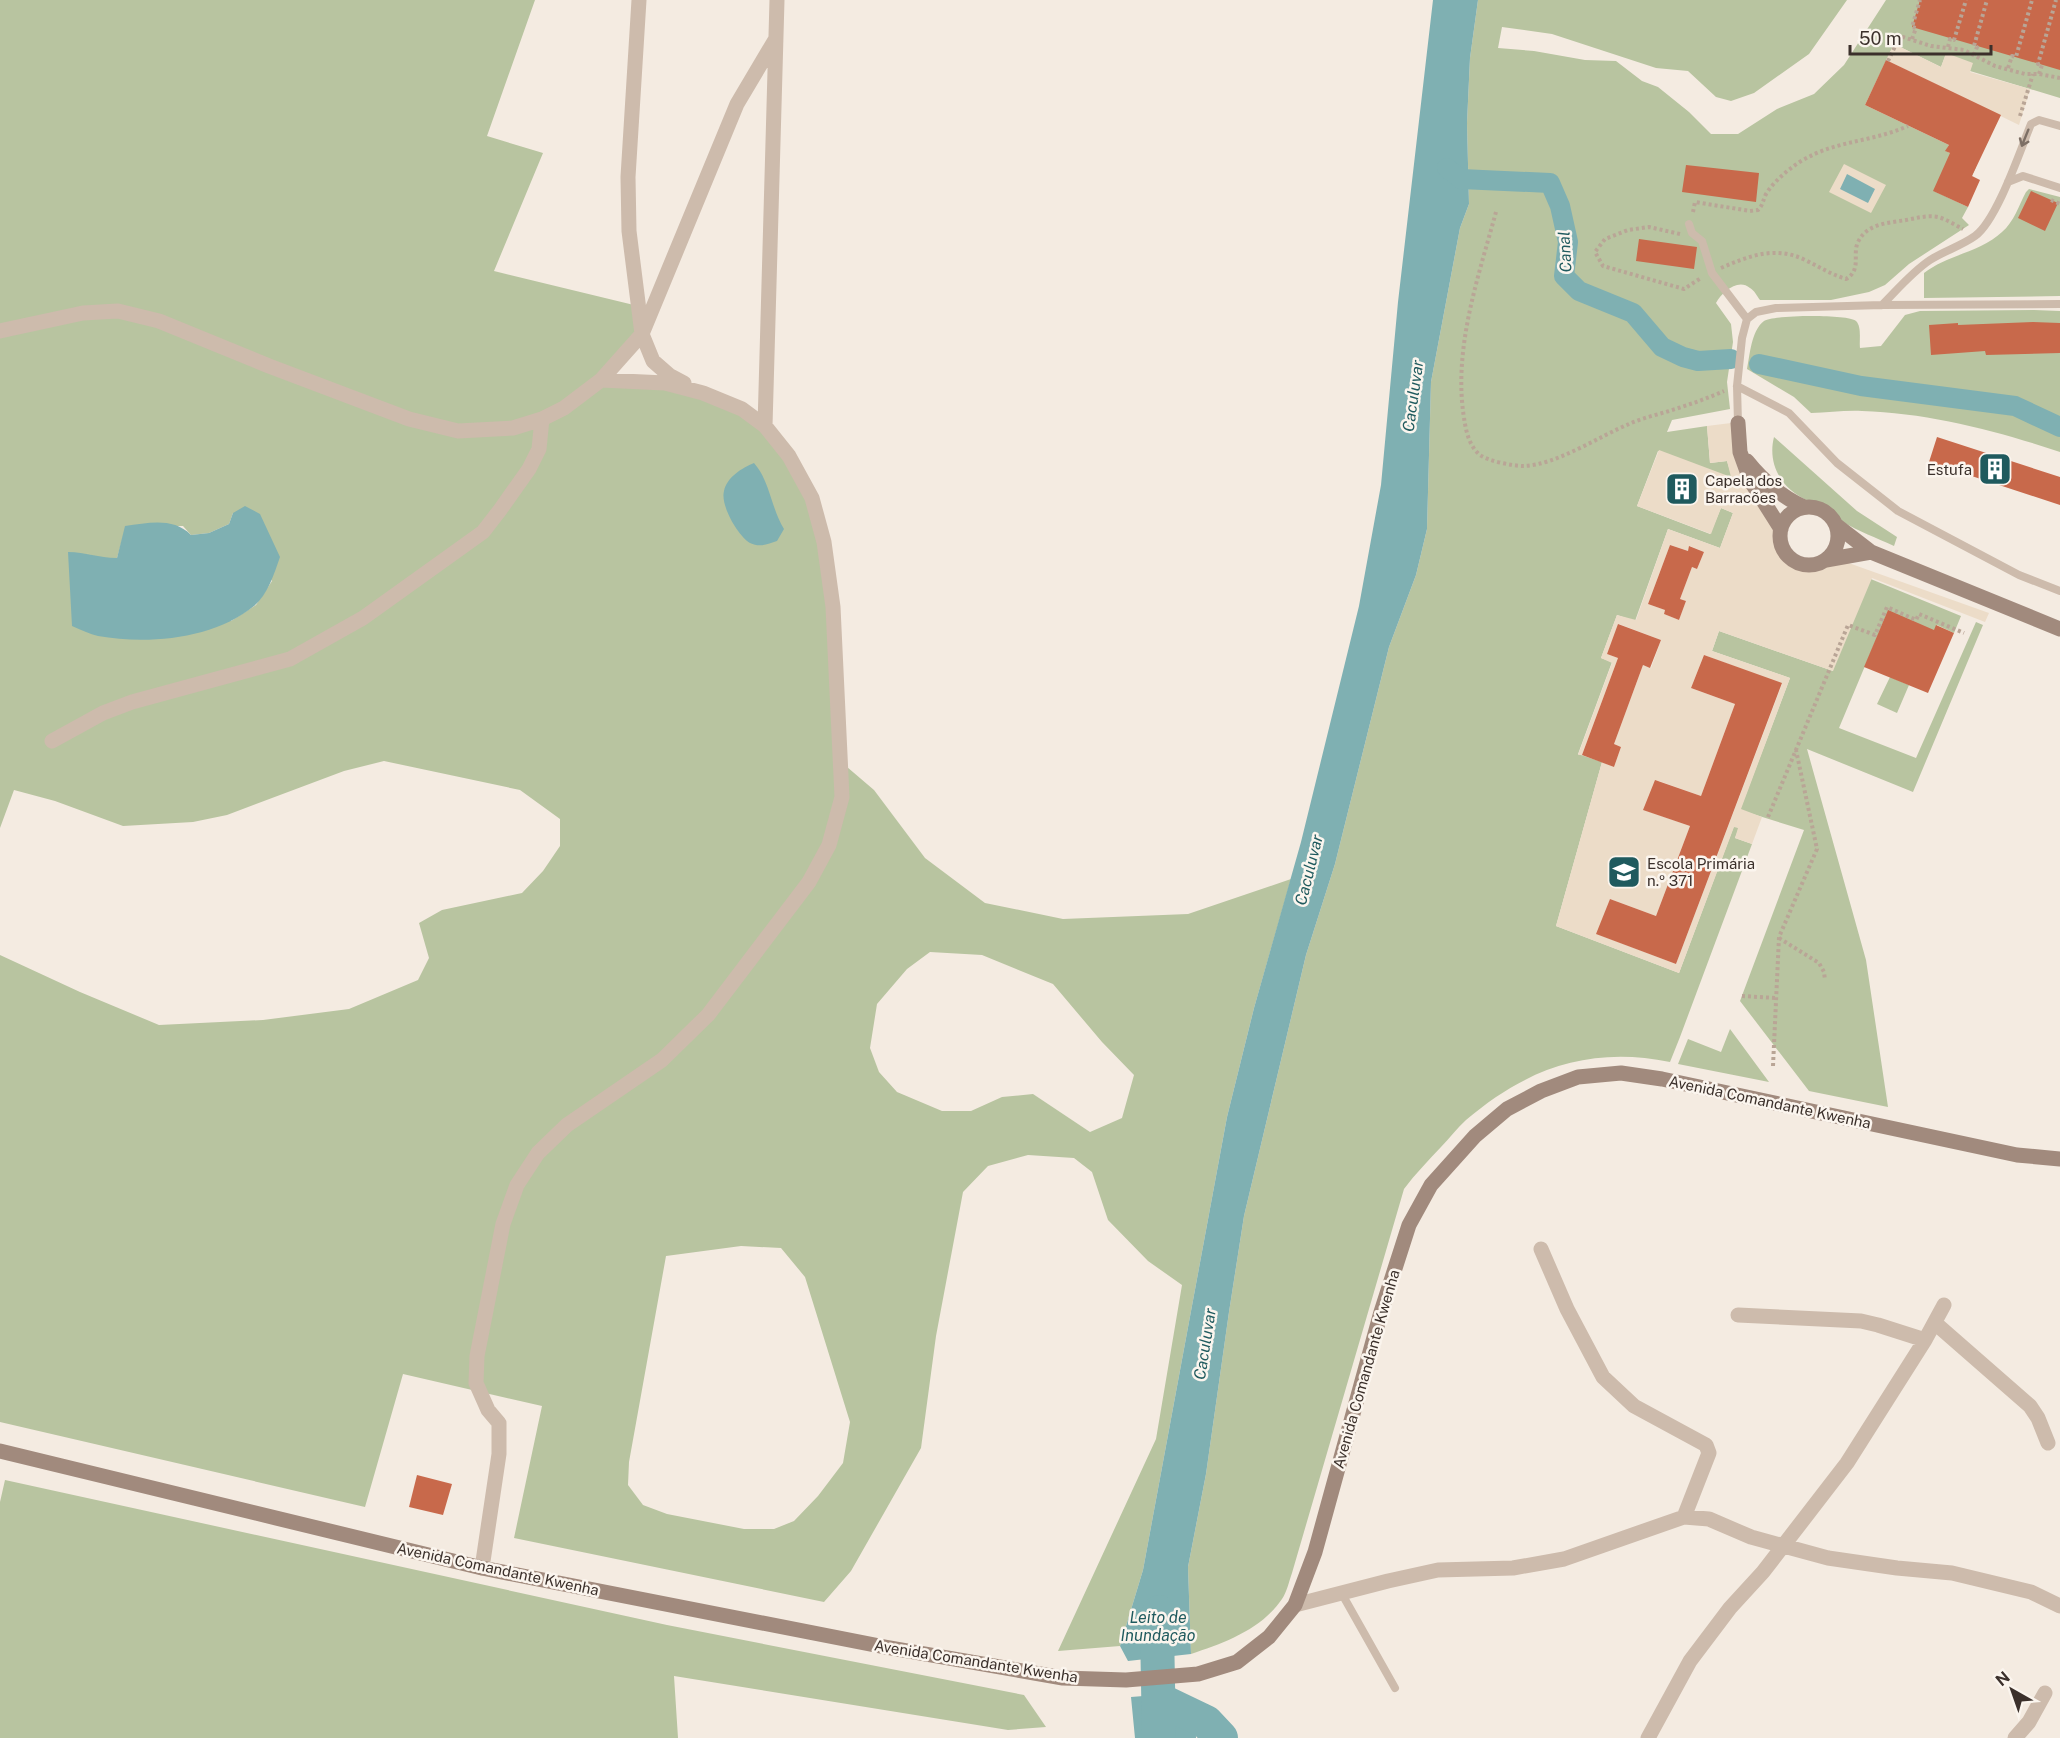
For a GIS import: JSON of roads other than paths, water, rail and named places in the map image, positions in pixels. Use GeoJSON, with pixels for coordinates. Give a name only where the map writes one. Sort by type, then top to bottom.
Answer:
{"type":"FeatureCollection","features":[{"type":"Feature","properties":{"kind":"main road"},"geometry":{"type":"LineString","coordinates":[[1738,423],[1740,452],[1750,480],[1780,529]]}},
{"type":"Feature","properties":{"kind":"main road"},"geometry":{"type":"LineString","coordinates":[[1740,452],[1758,474],[1785,498],[1804,507],[1823,510],[1831,516],[1836,525],[1871,552],[2060,628]]}},
{"type":"Feature","properties":{"kind":"main road"},"geometry":{"type":"LineString","coordinates":[[1804,507],[1787,516],[1780,529],[1780,543],[1790,559],[1808,566],[1826,560],[1871,552]]}},
{"type":"Feature","properties":{"kind":"main road"},"geometry":{"type":"LineString","coordinates":[[1826,560],[1833,553],[1837,544],[1836,525]]}},
{"type":"Feature","properties":{"kind":"main road","name":"Avenida Comandante Kwenha"},"geometry":{"type":"LineString","coordinates":[[0,1451],[482,1568],[965,1661],[1063,1677],[1126,1680],[1198,1674],[1237,1662],[1269,1637],[1295,1605],[1315,1552],[1381,1312],[1409,1225],[1431,1185],[1475,1137],[1507,1109],[1541,1091],[1578,1077],[1621,1073],[1662,1079],[2017,1155],[2060,1159]]}},
{"type":"Feature","properties":{"kind":"street"},"geometry":{"type":"LineString","coordinates":[[482,1568],[500,1455],[499,1423],[488,1410],[476,1383],[477,1356],[503,1224],[517,1185],[538,1153],[567,1125],[662,1060],[708,1015],[809,882],[830,845],[842,797],[833,607],[824,542],[812,498],[789,456],[765,426],[742,409],[703,393],[669,375],[653,361],[642,334],[629,231],[628,188],[639,0]]}},
{"type":"Feature","properties":{"kind":"street"},"geometry":{"type":"LineString","coordinates":[[765,426],[777,0]]}},
{"type":"Feature","properties":{"kind":"street"},"geometry":{"type":"LineString","coordinates":[[0,331],[83,313],[118,311],[159,321],[409,419],[458,431],[513,428],[542,419],[564,408],[601,380],[642,334],[737,104],[775,40]]}},
{"type":"Feature","properties":{"kind":"street"},"geometry":{"type":"LineString","coordinates":[[601,380],[665,383],[703,393]]}},
{"type":"Feature","properties":{"kind":"street"},"geometry":{"type":"LineString","coordinates":[[52,741],[103,714],[132,702],[290,660],[363,618],[483,532],[529,469],[539,449],[542,419]]}},
{"type":"Feature","properties":{"kind":"street"},"geometry":{"type":"LineString","coordinates":[[1541,1250],[1567,1309],[1603,1377],[1634,1406],[1706,1445],[1709,1453],[1684,1517]]}},
{"type":"Feature","properties":{"kind":"street"},"geometry":{"type":"LineString","coordinates":[[1648,1738],[1690,1661],[1730,1608],[1763,1572],[1847,1462],[1925,1340],[1944,1305]]}},
{"type":"Feature","properties":{"kind":"street"},"geometry":{"type":"LineString","coordinates":[[1738,1315],[1861,1321],[1878,1324],[1925,1340]]}},
{"type":"Feature","properties":{"kind":"street"},"geometry":{"type":"LineString","coordinates":[[1935,1323],[2030,1406],[2038,1418],[2048,1443]]}},
{"type":"Feature","properties":{"kind":"street"},"geometry":{"type":"LineString","coordinates":[[1295,1605],[1438,1570],[1513,1568],[1564,1559],[1684,1517],[1708,1519],[1751,1537],[1828,1558],[1952,1573],[2031,1592],[2060,1606]]}},
{"type":"Feature","properties":{"kind":"street"},"geometry":{"type":"LineString","coordinates":[[2015,1738],[2029,1722],[2045,1693]]}},
{"type":"Feature","properties":{"kind":"lane"},"geometry":{"type":"LineString","coordinates":[[1882,305],[1929,260],[1976,235],[1992,213],[2008,182],[2031,124],[2039,120],[2060,126]]}},
{"type":"Feature","properties":{"kind":"lane"},"geometry":{"type":"LineString","coordinates":[[2008,182],[2023,176],[2060,188]]}},
{"type":"Feature","properties":{"kind":"lane"},"geometry":{"type":"LineString","coordinates":[[1689,224],[1692,233],[1702,241],[1712,273],[1747,319]]}},
{"type":"Feature","properties":{"kind":"lane"},"geometry":{"type":"LineString","coordinates":[[1738,423],[1737,386],[1742,338],[1747,319],[1756,312],[1776,308],[1882,305],[2060,304]]}},
{"type":"Feature","properties":{"kind":"lane"},"geometry":{"type":"LineString","coordinates":[[1737,386],[1789,413],[1837,463],[1898,511],[2019,575],[2060,591]]}},
{"type":"Feature","properties":{"kind":"lane"},"geometry":{"type":"LineString","coordinates":[[1342,1594],[1395,1688]]}},
{"type":"Feature","properties":{"kind":"water","name":"Leito de Inundação"},"geometry":{"type":"Polygon","coordinates":[[[1433,0],[1478,0],[1470,58],[1467,123],[1469,204],[1460,228],[1431,382],[1427,529],[1416,575],[1389,647],[1335,864],[1306,955],[1244,1216],[1206,1474],[1188,1567],[1191,1654],[1128,1661],[1120,1646],[1143,1570],[1227,1117],[1254,1008],[1301,842],[1359,606],[1381,485],[1398,302],[1433,0]]]}},
{"type":"Feature","properties":{"kind":"water"},"geometry":{"type":"Polygon","coordinates":[[[1847,174],[1875,189],[1868,203],[1840,189],[1847,174]]]}},
{"type":"Feature","properties":{"kind":"water"},"geometry":{"type":"Polygon","coordinates":[[[754,463],[764,478],[784,529],[777,541],[761,545],[750,543],[740,534],[727,512],[723,497],[732,477],[754,463]]]}},
{"type":"Feature","properties":{"kind":"water"},"geometry":{"type":"Polygon","coordinates":[[[245,506],[260,514],[280,557],[267,590],[254,606],[220,626],[180,637],[117,639],[98,636],[72,626],[68,552],[117,558],[125,526],[169,523],[184,529],[191,535],[209,533],[229,524],[233,513],[245,506]]]}},
{"type":"Feature","properties":{"kind":"water"},"geometry":{"type":"Polygon","coordinates":[[[1181,1693],[1195,1704],[1196,1738],[1135,1738],[1131,1697],[1181,1693]]]}},
{"type":"Feature","properties":{"kind":"waterway","name":"Canal"},"geometry":{"type":"LineString","coordinates":[[1447,168],[1461,179],[1550,183],[1560,206],[1568,242],[1564,276],[1579,291],[1633,313],[1662,347],[1683,357],[1698,361],[1731,359]]}},
{"type":"Feature","properties":{"kind":"waterway","name":"Canal"},"geometry":{"type":"LineString","coordinates":[[1759,364],[1861,386],[2015,406],[2060,427]]}},
{"type":"Feature","properties":{"kind":"waterway","name":"Caculuvar"},"geometry":{"type":"LineString","coordinates":[[1159,1612],[1157,1629],[1159,1738]]}},
{"type":"Feature","properties":{"kind":"waterway"},"geometry":{"type":"LineString","coordinates":[[1158,1699],[1206,1722],[1221,1738]]}},
{"type":"Feature","properties":{"kind":"place","name":"Estufa"},"geometry":{"type":"Point","coordinates":[1995,469]}},
{"type":"Feature","properties":{"kind":"place","name":"Capela dos Barracões"},"geometry":{"type":"Point","coordinates":[1682,489]}},
{"type":"Feature","properties":{"kind":"place","name":"Escola Primária n.º 371"},"geometry":{"type":"Point","coordinates":[1624,872]}}]}
